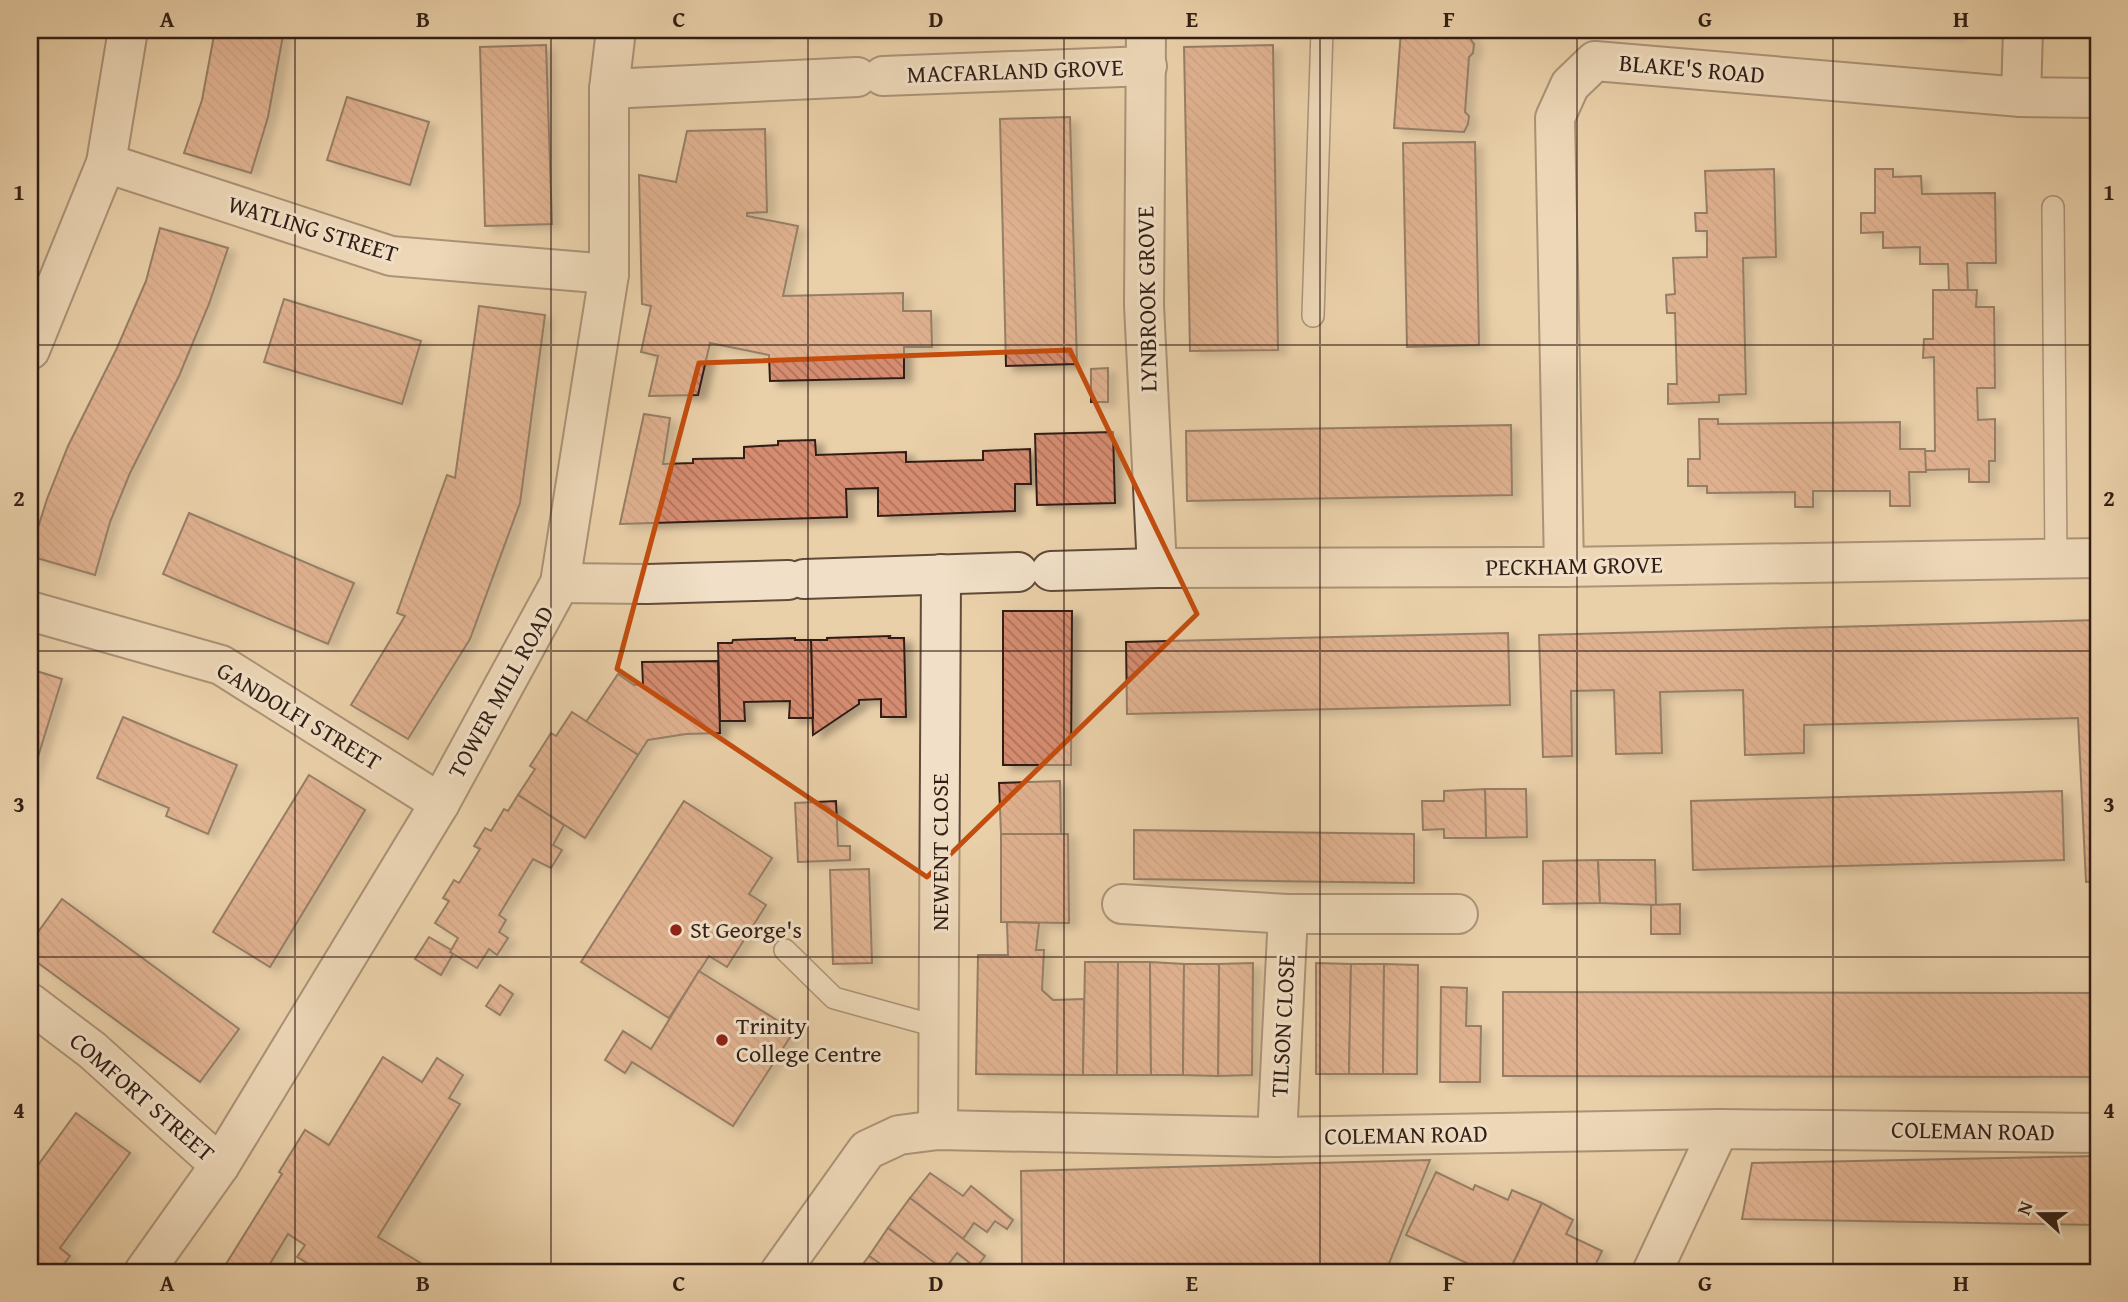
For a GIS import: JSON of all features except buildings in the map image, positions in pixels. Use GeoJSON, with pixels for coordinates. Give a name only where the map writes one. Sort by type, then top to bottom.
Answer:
{"type":"FeatureCollection","features":[{"type":"Feature","properties":{"kind":"street"},"geometry":{"type":"LineString","coordinates":[[30,350],[106,163],[128,30]]}},
{"type":"Feature","properties":{"kind":"street","name":"TOWER MILL ROAD"},"geometry":{"type":"LineString","coordinates":[[144,1272],[220,1164],[440,803],[560,583],[609,274],[609,89],[616,30]]}},
{"type":"Feature","properties":{"kind":"street"},"geometry":{"type":"LineString","coordinates":[[2021,97],[2023,30]]}},
{"type":"Feature","properties":{"kind":"street","name":"MACFARLAND GROVE"},"geometry":{"type":"LineString","coordinates":[[609,89],[870,76],[1147,48]]}},
{"type":"Feature","properties":{"kind":"street","name":"LYNBROOK GROVE"},"geometry":{"type":"LineString","coordinates":[[1147,48],[1144,305],[1157,568]]}},
{"type":"Feature","properties":{"kind":"street","name":"BLAKE'S ROAD"},"geometry":{"type":"LineString","coordinates":[[1564,567],[1555,118],[1570,85],[1595,61],[2021,97],[2098,98]]}},
{"type":"Feature","properties":{"kind":"street","name":"WATLING STREET"},"geometry":{"type":"LineString","coordinates":[[106,163],[391,256],[609,274]]}},
{"type":"Feature","properties":{"kind":"street","name":"PECKHAM GROVE"},"geometry":{"type":"LineString","coordinates":[[941,575],[1157,568],[1564,567],[2098,558]]}},
{"type":"Feature","properties":{"kind":"street"},"geometry":{"type":"LineString","coordinates":[[560,583],[647,584],[941,575]]}},
{"type":"Feature","properties":{"kind":"street","name":"NEWENT CLOSE"},"geometry":{"type":"LineString","coordinates":[[938,1130],[941,575]]}},
{"type":"Feature","properties":{"kind":"street","name":"GANDOLFI STREET"},"geometry":{"type":"LineString","coordinates":[[30,611],[221,665],[440,803]]}},
{"type":"Feature","properties":{"kind":"street"},"geometry":{"type":"LineString","coordinates":[[1122,904],[1289,914],[1458,914]]}},
{"type":"Feature","properties":{"kind":"street","name":"TILSON CLOSE"},"geometry":{"type":"LineString","coordinates":[[1277,1137],[1289,914]]}},
{"type":"Feature","properties":{"kind":"street","name":"COMFORT STREET"},"geometry":{"type":"LineString","coordinates":[[30,1003],[92,1051],[220,1164]]}},
{"type":"Feature","properties":{"kind":"street"},"geometry":{"type":"LineString","coordinates":[[1651,1272],[1719,1129]]}},
{"type":"Feature","properties":{"kind":"street","name":"COLEMAN ROAD"},"geometry":{"type":"LineString","coordinates":[[780,1272],[867,1150],[899,1135],[938,1130],[1277,1137],[1719,1129],[2098,1133]]}},
{"type":"Feature","properties":{"kind":"lane"},"geometry":{"type":"LineString","coordinates":[[1313,316],[1322,30]]}},
{"type":"Feature","properties":{"kind":"lane"},"geometry":{"type":"LineString","coordinates":[[2053,207],[2056,559]]}},
{"type":"Feature","properties":{"kind":"lane"},"geometry":{"type":"LineString","coordinates":[[785,950],[834,998],[939,1027]]}},
{"type":"Feature","properties":{"kind":"highlighted area"},"geometry":{"type":"Polygon","coordinates":[[[1070,350],[1197,614],[927,877],[617,669],[699,363],[1070,350]]]}},
{"type":"Feature","properties":{"kind":"place","name":"St George's"},"geometry":{"type":"Point","coordinates":[676,930]}},
{"type":"Feature","properties":{"kind":"place","name":"Trinity College Centre"},"geometry":{"type":"Point","coordinates":[722,1040]}}]}
